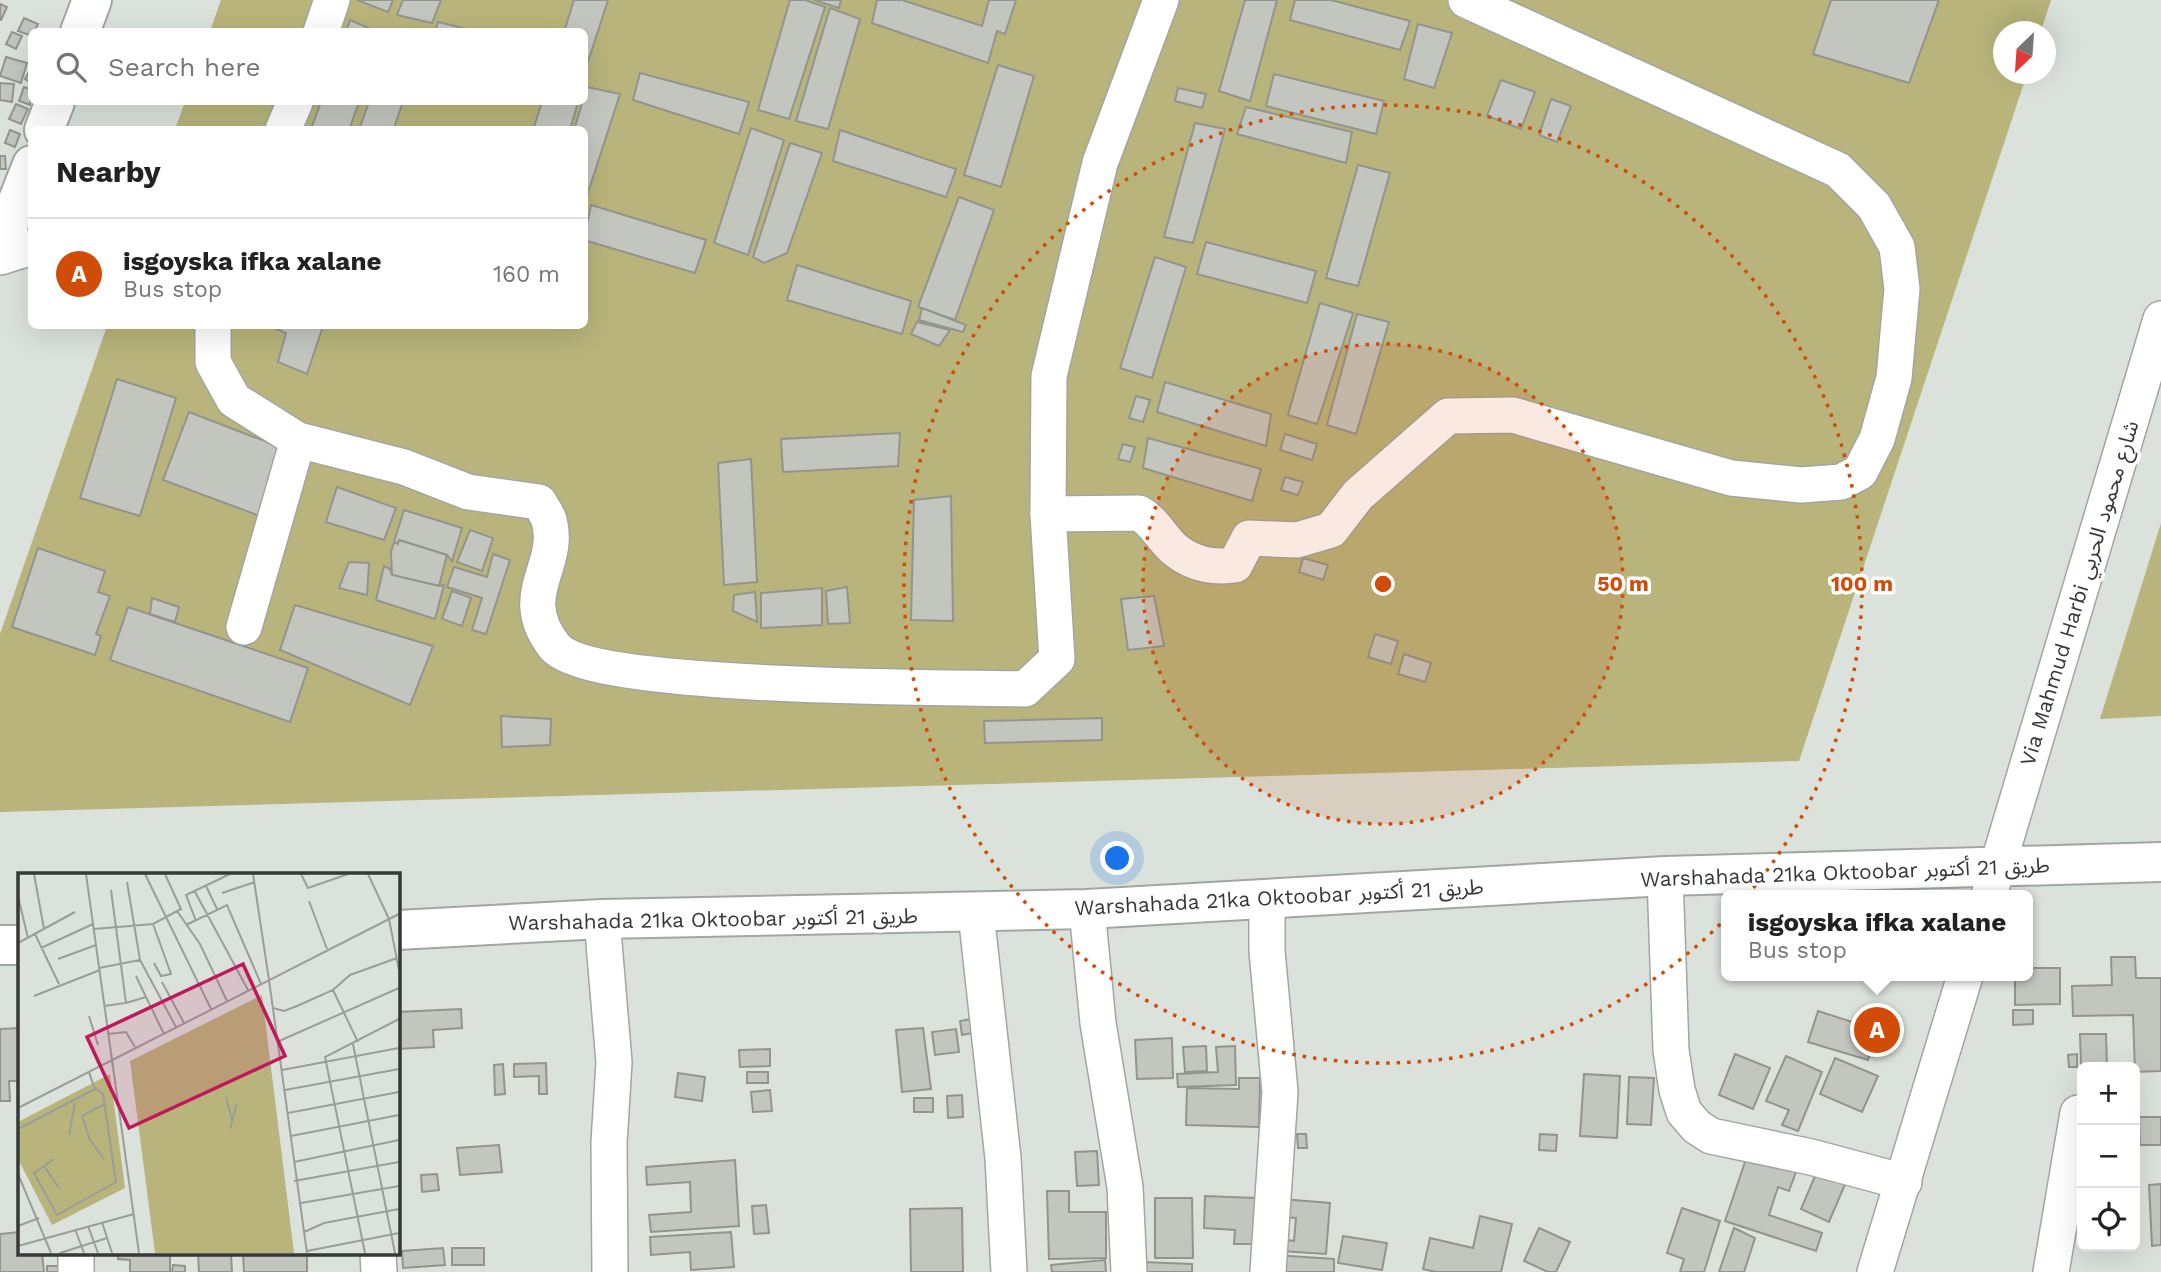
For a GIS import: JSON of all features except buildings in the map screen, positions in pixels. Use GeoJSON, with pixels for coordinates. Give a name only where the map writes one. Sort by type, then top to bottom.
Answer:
{"type":"FeatureCollection","features":[{"type":"Feature","properties":{"kind":"main road"},"geometry":{"type":"LineString","coordinates":[[82,28],[92,0]]}},
{"type":"Feature","properties":{"kind":"main road"},"geometry":{"type":"LineString","coordinates":[[46,126],[54,105]]}},
{"type":"Feature","properties":{"kind":"main road"},"geometry":{"type":"LineString","coordinates":[[0,246],[17,185]]}},
{"type":"Feature","properties":{"kind":"main road","name":"Warshahada 21ka Oktoobar طريق 21 أكتوبر"},"geometry":{"type":"LineString","coordinates":[[399,930],[602,919],[1087,909],[1665,876],[1993,882],[2161,862]]}},
{"type":"Feature","properties":{"kind":"main road"},"geometry":{"type":"LineString","coordinates":[[0,945],[18,945]]}},
{"type":"Feature","properties":{"kind":"street"},"geometry":{"type":"LineString","coordinates":[[322,28],[332,0]]}},
{"type":"Feature","properties":{"kind":"street"},"geometry":{"type":"LineString","coordinates":[[213,329],[213,362],[234,400],[298,440],[404,467],[468,492],[539,502],[549,520],[551,551],[536,590],[540,622],[556,648],[578,660],[680,678],[1025,689],[1056,659],[1048,514],[1049,376],[1100,163],[1161,0]]}},
{"type":"Feature","properties":{"kind":"street"},"geometry":{"type":"LineString","coordinates":[[1048,514],[1139,513],[1151,520],[1174,549],[1211,568],[1235,565],[1249,538],[1297,540],[1331,530],[1358,495],[1448,416],[1513,415],[1731,478],[1801,485],[1841,482],[1860,472],[1877,439],[1894,378],[1902,289],[1897,247],[1874,206],[1838,170],[1471,1]]}},
{"type":"Feature","properties":{"kind":"street"},"geometry":{"type":"LineString","coordinates":[[285,126],[294,105]]}},
{"type":"Feature","properties":{"kind":"street"},"geometry":{"type":"LineString","coordinates":[[0,257],[28,248]]}},
{"type":"Feature","properties":{"kind":"street","name":"Via Mahmud Harbi شارع محمود الحربي"},"geometry":{"type":"LineString","coordinates":[[1993,882],[2161,319]]}},
{"type":"Feature","properties":{"kind":"street"},"geometry":{"type":"LineString","coordinates":[[244,627],[298,440]]}},
{"type":"Feature","properties":{"kind":"street"},"geometry":{"type":"LineString","coordinates":[[1665,876],[1671,1050],[1677,1090],[1684,1112],[1697,1127],[1711,1136],[1811,1157],[1904,1182]]}},
{"type":"Feature","properties":{"kind":"street"},"geometry":{"type":"LineString","coordinates":[[1267,898],[1267,951],[1280,1092],[1268,1272]]}},
{"type":"Feature","properties":{"kind":"street"},"geometry":{"type":"LineString","coordinates":[[1087,909],[1098,1023],[1125,1187],[1129,1272]]}},
{"type":"Feature","properties":{"kind":"street"},"geometry":{"type":"LineString","coordinates":[[976,913],[1003,1158],[1009,1272]]}},
{"type":"Feature","properties":{"kind":"street"},"geometry":{"type":"LineString","coordinates":[[602,919],[614,1062],[609,1143],[610,1272]]}},
{"type":"Feature","properties":{"kind":"street"},"geometry":{"type":"LineString","coordinates":[[1875,1272],[1964,981]]}},
{"type":"Feature","properties":{"kind":"street"},"geometry":{"type":"LineString","coordinates":[[2051,1272],[2077,1119]]}},
{"type":"Feature","properties":{"kind":"street"},"geometry":{"type":"LineString","coordinates":[[76,1254],[76,1272]]}},
{"type":"Feature","properties":{"kind":"street"},"geometry":{"type":"LineString","coordinates":[[378,1254],[379,1272]]}},
{"type":"Feature","properties":{"kind":"shaded area"},"geometry":{"type":"Polygon","coordinates":[[[221,0],[2051,0],[2044,21],[1993,21],[1993,84],[2024,84],[1799,761],[0,812],[0,634],[106,329],[588,329],[588,126],[176,126],[184,105],[588,105],[588,28],[211,28],[221,0]]]}},
{"type":"Feature","properties":{"kind":"shaded area"},"geometry":{"type":"Polygon","coordinates":[[[2161,523],[2161,716],[2100,719],[2161,523]]]}},
{"type":"Feature","properties":{"kind":"place","name":"isgoyska ifka xalane"},"geometry":{"type":"Point","coordinates":[1877,1030]}}]}
